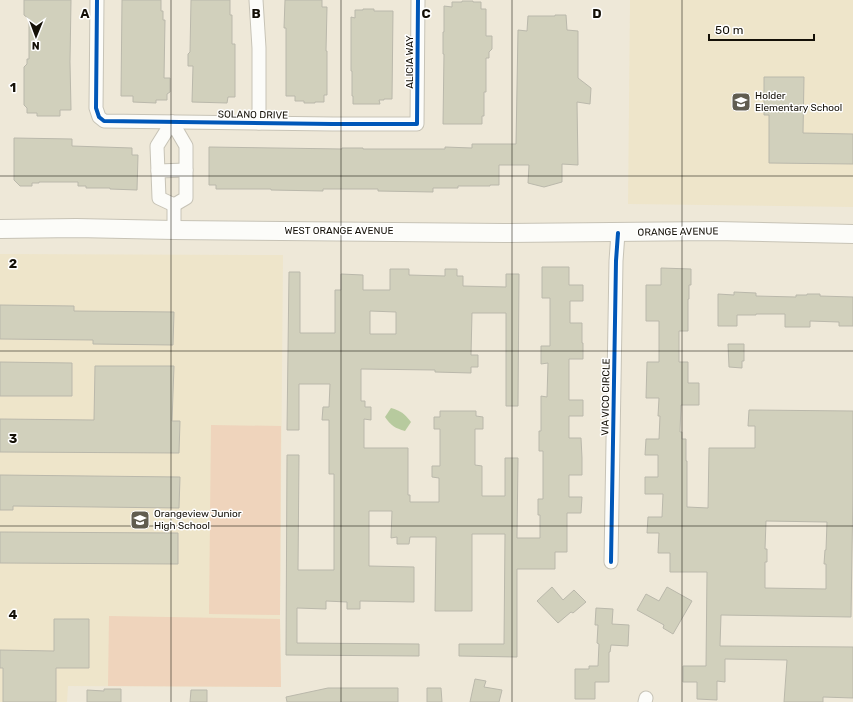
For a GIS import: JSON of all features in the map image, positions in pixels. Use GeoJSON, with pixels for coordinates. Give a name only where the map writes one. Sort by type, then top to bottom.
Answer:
{"type":"FeatureCollection","features":[{"type":"Feature","properties":{"kind":"main road"},"geometry":{"type":"LineString","coordinates":[[0,229],[76,228],[174,230]]}},
{"type":"Feature","properties":{"kind":"main road","name":"WEST ORANGE AVENUE"},"geometry":{"type":"LineString","coordinates":[[174,230],[504,233]]}},
{"type":"Feature","properties":{"kind":"main road","name":"ORANGE AVENUE"},"geometry":{"type":"LineString","coordinates":[[504,233],[715,231],[853,234]]}},
{"type":"Feature","properties":{"kind":"street","name":"SOLANO DRIVE"},"geometry":{"type":"LineString","coordinates":[[97,0],[96,108],[99,117],[104,121],[417,124]]}},
{"type":"Feature","properties":{"kind":"street"},"geometry":{"type":"LineString","coordinates":[[256,0],[259,48],[259,123]]}},
{"type":"Feature","properties":{"kind":"street","name":"ALICIA WAY"},"geometry":{"type":"LineString","coordinates":[[417,124],[418,0]]}},
{"type":"Feature","properties":{"kind":"street"},"geometry":{"type":"LineString","coordinates":[[172,122],[186,146],[186,198],[174,205],[159,198],[157,146],[172,122]]}},
{"type":"Feature","properties":{"kind":"street"},"geometry":{"type":"LineString","coordinates":[[158,171],[186,170]]}},
{"type":"Feature","properties":{"kind":"street"},"geometry":{"type":"LineString","coordinates":[[174,205],[174,230]]}},
{"type":"Feature","properties":{"kind":"street","name":"VIA VICO CIRCLE"},"geometry":{"type":"LineString","coordinates":[[611,562],[616,261],[618,232]]}},
{"type":"Feature","properties":{"kind":"shaded area","name":"Holder Elementary School"},"geometry":{"type":"Polygon","coordinates":[[[630,0],[853,0],[853,207],[628,204],[630,0]]]}},
{"type":"Feature","properties":{"kind":"shaded area","name":"Orangeview Junior High School"},"geometry":{"type":"Polygon","coordinates":[[[0,254],[283,255],[280,615],[281,687],[68,686],[67,702],[0,702],[0,254]]]}},
{"type":"Feature","properties":{"kind":"shaded area"},"geometry":{"type":"Polygon","coordinates":[[[391,408],[402,413],[411,422],[405,431],[398,429],[389,423],[385,417],[391,408]]]}},
{"type":"Feature","properties":{"kind":"shaded area"},"geometry":{"type":"Polygon","coordinates":[[[211,425],[281,426],[280,615],[209,614],[211,425]]]}},
{"type":"Feature","properties":{"kind":"shaded area"},"geometry":{"type":"Polygon","coordinates":[[[109,616],[280,619],[281,687],[108,686],[109,616]]]}},
{"type":"Feature","properties":{"kind":"building"},"geometry":{"type":"Polygon","coordinates":[[[24,0],[71,0],[71,110],[60,110],[60,116],[37,116],[37,113],[27,113],[27,108],[24,105],[24,67],[27,64],[27,59],[29,59],[29,19],[24,15],[24,0]]]}},
{"type":"Feature","properties":{"kind":"building"},"geometry":{"type":"Polygon","coordinates":[[[122,0],[161,0],[161,11],[163,11],[163,20],[165,20],[164,78],[170,78],[170,92],[167,94],[167,100],[156,100],[156,103],[133,102],[133,96],[121,96],[122,0]]]}},
{"type":"Feature","properties":{"kind":"building"},"geometry":{"type":"Polygon","coordinates":[[[191,0],[230,0],[230,15],[232,15],[232,44],[235,44],[235,97],[228,97],[227,103],[192,102],[193,66],[188,66],[188,54],[190,52],[191,0]]]}},
{"type":"Feature","properties":{"kind":"building"},"geometry":{"type":"Polygon","coordinates":[[[285,0],[322,0],[322,7],[327,7],[327,95],[324,95],[324,102],[304,103],[304,101],[295,101],[295,96],[286,96],[286,28],[284,28],[285,0]]]}},
{"type":"Feature","properties":{"kind":"building"},"geometry":{"type":"Polygon","coordinates":[[[452,2],[481,2],[481,9],[486,9],[486,36],[492,36],[492,49],[489,52],[489,58],[486,58],[486,92],[484,92],[484,116],[482,116],[482,124],[443,124],[444,6],[452,7],[452,2]]]}},
{"type":"Feature","properties":{"kind":"building"},"geometry":{"type":"Polygon","coordinates":[[[374,9],[374,11],[393,11],[392,99],[379,100],[380,104],[353,104],[351,71],[351,17],[355,18],[355,10],[374,9]]]}},
{"type":"Feature","properties":{"kind":"building"},"geometry":{"type":"Polygon","coordinates":[[[566,15],[567,30],[578,31],[578,78],[591,88],[590,104],[577,102],[578,165],[562,164],[562,182],[544,187],[528,183],[529,165],[499,165],[499,185],[433,188],[433,192],[378,191],[378,189],[323,189],[323,191],[216,189],[216,185],[209,185],[209,147],[445,149],[445,147],[472,148],[472,144],[516,144],[518,30],[527,31],[528,16],[566,15]]]}},
{"type":"Feature","properties":{"kind":"building"},"geometry":{"type":"Polygon","coordinates":[[[764,77],[804,77],[803,133],[853,134],[853,164],[769,163],[769,115],[764,115],[764,77]]]}},
{"type":"Feature","properties":{"kind":"building"},"geometry":{"type":"Polygon","coordinates":[[[14,138],[72,139],[72,146],[132,148],[132,155],[138,155],[137,190],[86,188],[86,186],[78,186],[78,182],[39,182],[32,183],[32,186],[20,186],[14,180],[14,138]]]}},
{"type":"Feature","properties":{"kind":"building"},"geometry":{"type":"Polygon","coordinates":[[[542,267],[569,267],[569,285],[583,285],[583,301],[570,301],[570,323],[582,323],[583,359],[569,359],[569,400],[583,400],[583,416],[569,416],[569,438],[581,438],[582,475],[569,475],[569,497],[582,497],[581,513],[567,513],[567,552],[555,552],[555,569],[517,569],[517,657],[459,656],[459,644],[504,644],[505,534],[472,534],[472,611],[435,611],[436,537],[410,537],[409,544],[397,544],[397,537],[391,538],[392,511],[369,511],[369,566],[414,567],[414,602],[360,601],[360,609],[347,609],[347,602],[326,601],[326,609],[297,608],[297,643],[419,644],[419,656],[286,655],[287,455],[299,455],[298,570],[334,570],[334,474],[329,474],[329,420],[322,420],[323,407],[329,407],[330,384],[299,384],[299,430],[287,430],[289,272],[300,272],[300,333],[335,333],[335,290],[341,290],[341,274],[363,275],[363,290],[390,290],[390,269],[409,269],[409,275],[445,276],[445,269],[457,269],[457,276],[463,276],[463,286],[506,287],[506,274],[519,274],[518,406],[506,406],[506,313],[472,313],[471,355],[478,355],[478,367],[471,367],[471,373],[435,372],[435,370],[361,369],[361,401],[365,401],[365,407],[371,407],[371,420],[364,419],[364,448],[408,448],[408,495],[410,495],[410,502],[439,502],[439,478],[432,477],[432,466],[440,466],[440,429],[434,429],[434,417],[440,417],[440,411],[476,411],[476,416],[483,417],[483,429],[475,429],[475,465],[482,466],[482,496],[505,496],[505,458],[518,458],[517,538],[540,538],[538,499],[543,499],[543,451],[539,451],[539,431],[541,431],[541,396],[547,397],[548,363],[541,364],[541,346],[550,346],[550,298],[542,298],[542,267]],[[370,311],[370,334],[396,334],[396,312],[370,311]]]}},
{"type":"Feature","properties":{"kind":"building"},"geometry":{"type":"Polygon","coordinates":[[[661,268],[691,269],[691,285],[689,285],[688,299],[688,331],[679,331],[679,362],[688,362],[688,383],[699,383],[699,405],[681,405],[680,432],[682,432],[682,439],[686,439],[687,507],[708,508],[709,448],[755,448],[755,426],[748,426],[749,410],[853,411],[851,617],[721,615],[720,646],[853,647],[853,698],[823,697],[823,702],[784,702],[787,660],[725,659],[725,682],[717,681],[717,700],[697,699],[697,682],[683,682],[683,666],[706,666],[707,572],[670,572],[670,553],[658,553],[659,533],[647,533],[648,517],[662,517],[663,494],[645,494],[645,477],[658,477],[658,455],[645,455],[646,439],[659,439],[660,416],[658,416],[659,398],[646,398],[647,362],[659,362],[659,321],[646,321],[646,285],[661,285],[661,268]],[[766,521],[765,549],[767,549],[767,562],[765,562],[765,588],[826,589],[826,564],[824,564],[827,522],[766,521]]]}},
{"type":"Feature","properties":{"kind":"building"},"geometry":{"type":"Polygon","coordinates":[[[734,292],[756,293],[756,296],[796,297],[796,295],[820,294],[820,296],[853,297],[853,326],[839,326],[839,322],[810,321],[810,327],[785,327],[785,314],[756,314],[737,315],[737,326],[718,326],[718,294],[734,295],[734,292]]]}},
{"type":"Feature","properties":{"kind":"building"},"geometry":{"type":"Polygon","coordinates":[[[0,305],[74,306],[74,311],[174,312],[173,345],[93,344],[93,340],[0,339],[0,305]]]}},
{"type":"Feature","properties":{"kind":"building"},"geometry":{"type":"Polygon","coordinates":[[[728,344],[744,344],[744,361],[742,361],[742,368],[729,367],[728,344]]]}},
{"type":"Feature","properties":{"kind":"building"},"geometry":{"type":"Polygon","coordinates":[[[0,362],[72,363],[72,396],[0,396],[0,362]]]}},
{"type":"Feature","properties":{"kind":"building"},"geometry":{"type":"Polygon","coordinates":[[[95,366],[174,366],[172,421],[180,421],[179,453],[0,452],[0,419],[94,420],[95,366]]]}},
{"type":"Feature","properties":{"kind":"building"},"geometry":{"type":"Polygon","coordinates":[[[0,475],[180,477],[179,508],[13,506],[13,510],[0,510],[0,475]]]}},
{"type":"Feature","properties":{"kind":"building"},"geometry":{"type":"Polygon","coordinates":[[[0,532],[178,533],[178,564],[0,563],[0,532]]]}},
{"type":"Feature","properties":{"kind":"building"},"geometry":{"type":"Polygon","coordinates":[[[552,587],[563,600],[574,590],[586,602],[558,623],[537,601],[552,587]]]}},
{"type":"Feature","properties":{"kind":"building"},"geometry":{"type":"Polygon","coordinates":[[[667,587],[692,601],[673,634],[663,628],[664,625],[637,610],[646,594],[659,601],[667,587]]]}},
{"type":"Feature","properties":{"kind":"building"},"geometry":{"type":"Polygon","coordinates":[[[596,608],[613,609],[612,624],[629,625],[628,646],[611,645],[609,652],[609,682],[595,682],[595,699],[575,699],[575,669],[589,669],[589,666],[598,666],[599,644],[597,643],[598,625],[595,625],[596,608]]]}},
{"type":"Feature","properties":{"kind":"building"},"geometry":{"type":"Polygon","coordinates":[[[54,619],[89,619],[89,668],[56,668],[56,702],[3,702],[3,668],[0,668],[0,650],[54,651],[54,619]]]}},
{"type":"Feature","properties":{"kind":"building"},"geometry":{"type":"Polygon","coordinates":[[[475,679],[486,681],[484,687],[502,690],[499,702],[470,702],[475,679]]]}},
{"type":"Feature","properties":{"kind":"building"},"geometry":{"type":"Polygon","coordinates":[[[328,688],[398,688],[398,702],[287,702],[286,697],[328,688]]]}},
{"type":"Feature","properties":{"kind":"building"},"geometry":{"type":"Polygon","coordinates":[[[427,688],[441,688],[442,702],[427,702],[427,688]]]}},
{"type":"Feature","properties":{"kind":"building"},"geometry":{"type":"Polygon","coordinates":[[[104,689],[121,689],[121,702],[87,702],[87,690],[104,691],[104,689]]]}},
{"type":"Feature","properties":{"kind":"building"},"geometry":{"type":"Polygon","coordinates":[[[191,690],[207,690],[207,702],[190,702],[191,690]]]}},
{"type":"Feature","properties":{"kind":"cycle path"},"geometry":{"type":"LineString","coordinates":[[97,0],[96,108],[99,117],[104,121],[333,124],[417,124],[418,0]]}},
{"type":"Feature","properties":{"kind":"cycle path"},"geometry":{"type":"LineString","coordinates":[[611,562],[616,261],[618,233]]}},
{"type":"Feature","properties":{"kind":"place","name":"Holder Elementary School"},"geometry":{"type":"Point","coordinates":[741,102]}},
{"type":"Feature","properties":{"kind":"place","name":"Orangeview Junior High School"},"geometry":{"type":"Point","coordinates":[140,520]}}]}
